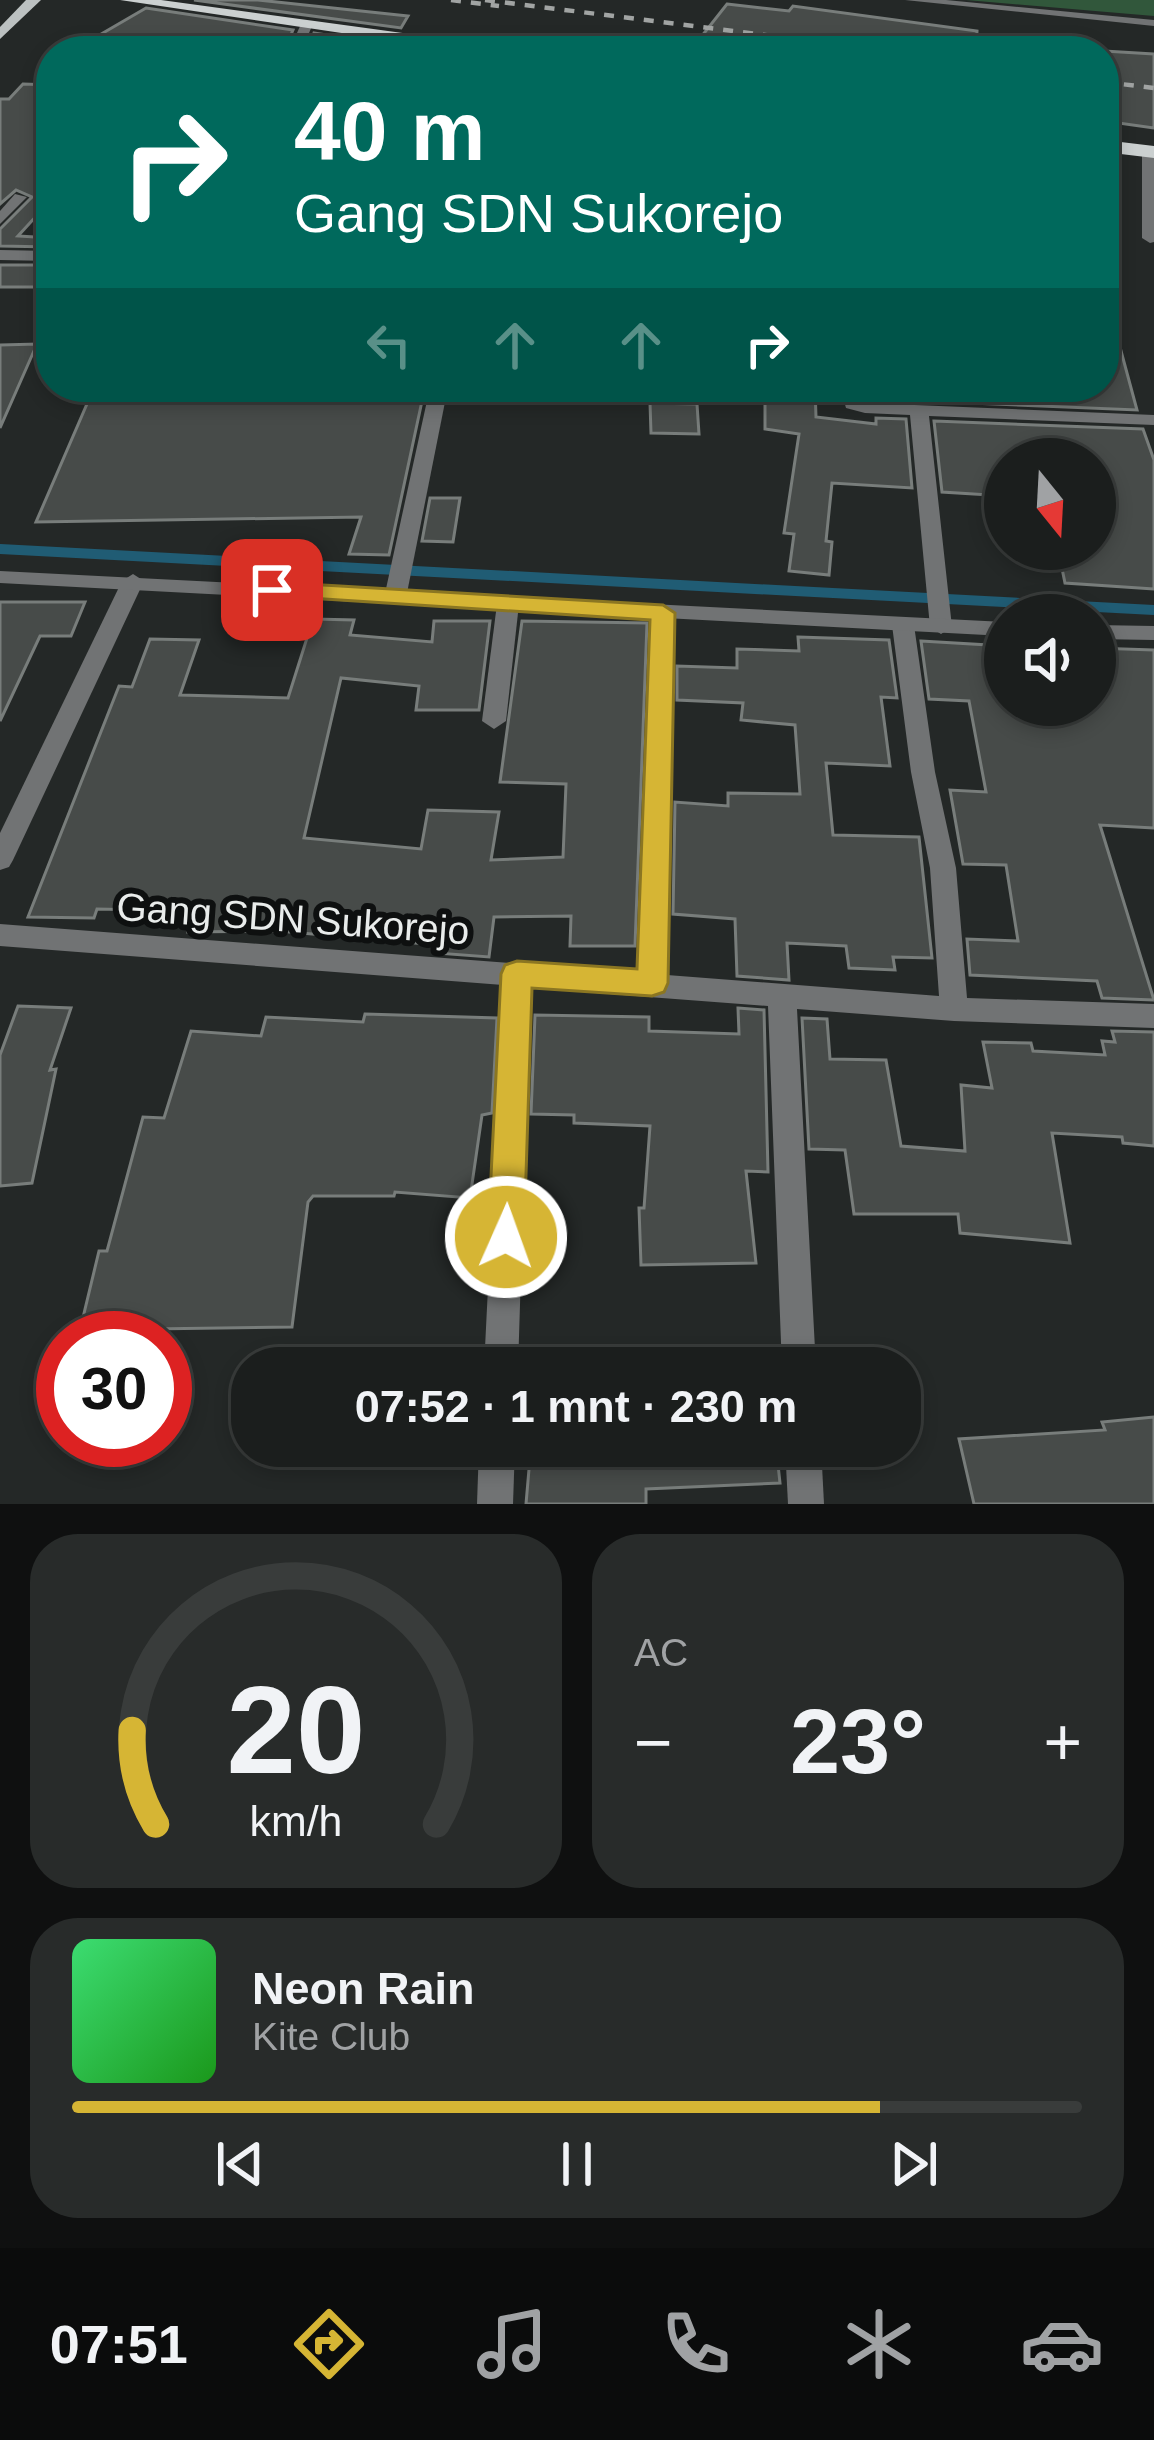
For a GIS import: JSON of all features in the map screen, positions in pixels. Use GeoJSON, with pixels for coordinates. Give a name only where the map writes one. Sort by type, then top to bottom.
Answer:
{"type":"FeatureCollection","features":[{"type":"Feature","properties":{"kind":"highway"},"geometry":{"type":"LineString","coordinates":[[128,0],[392,36]]}},
{"type":"Feature","properties":{"kind":"highway"},"geometry":{"type":"LineString","coordinates":[[1119,148],[1151,152]]}},
{"type":"Feature","properties":{"kind":"main road"},"geometry":{"type":"LineString","coordinates":[[0,35],[34,0]]}},
{"type":"Feature","properties":{"kind":"street"},"geometry":{"type":"LineString","coordinates":[[910,0],[1154,23]]}},
{"type":"Feature","properties":{"kind":"street"},"geometry":{"type":"LineString","coordinates":[[302,36],[307,24]]}},
{"type":"Feature","properties":{"kind":"street"},"geometry":{"type":"LineString","coordinates":[[1150,238],[1151,152]]}},
{"type":"Feature","properties":{"kind":"street"},"geometry":{"type":"LineString","coordinates":[[0,220],[20,197]]}},
{"type":"Feature","properties":{"kind":"street"},"geometry":{"type":"LineString","coordinates":[[0,255],[36,256]]}},
{"type":"Feature","properties":{"kind":"street"},"geometry":{"type":"LineString","coordinates":[[395,598],[437,402]]}},
{"type":"Feature","properties":{"kind":"street"},"geometry":{"type":"LineString","coordinates":[[853,402],[859,407],[919,411],[1154,420]]}},
{"type":"Feature","properties":{"kind":"street"},"geometry":{"type":"LineString","coordinates":[[919,411],[941,620]]}},
{"type":"Feature","properties":{"kind":"street"},"geometry":{"type":"LineString","coordinates":[[0,577],[903,625],[941,620],[984,626]]}},
{"type":"Feature","properties":{"kind":"street"},"geometry":{"type":"LineString","coordinates":[[0,860],[133,581]]}},
{"type":"Feature","properties":{"kind":"street"},"geometry":{"type":"LineString","coordinates":[[494,722],[508,604]]}},
{"type":"Feature","properties":{"kind":"street"},"geometry":{"type":"LineString","coordinates":[[652,983],[663,613]]}},
{"type":"Feature","properties":{"kind":"street"},"geometry":{"type":"LineString","coordinates":[[903,625],[922,772],[943,868],[954,1009]]}},
{"type":"Feature","properties":{"kind":"street"},"geometry":{"type":"LineString","coordinates":[[1116,633],[1154,634]]}},
{"type":"Feature","properties":{"kind":"street","name":"Gang SDN Sukorejo"},"geometry":{"type":"LineString","coordinates":[[0,935],[954,1009],[1154,1016]]}},
{"type":"Feature","properties":{"kind":"street"},"geometry":{"type":"LineString","coordinates":[[502,1347],[517,974]]}},
{"type":"Feature","properties":{"kind":"street"},"geometry":{"type":"LineString","coordinates":[[782,994],[799,1347]]}},
{"type":"Feature","properties":{"kind":"street"},"geometry":{"type":"LineString","coordinates":[[495,1504],[496,1467]]}},
{"type":"Feature","properties":{"kind":"street"},"geometry":{"type":"LineString","coordinates":[[804,1467],[806,1504]]}},
{"type":"Feature","properties":{"kind":"green space"},"geometry":{"type":"Polygon","coordinates":[[[966,0],[1154,0],[1154,16],[966,0]]]}},
{"type":"Feature","properties":{"kind":"building"},"geometry":{"type":"Polygon","coordinates":[[[194,0],[258,0],[408,16],[401,28],[194,0]]]}},
{"type":"Feature","properties":{"kind":"building"},"geometry":{"type":"Polygon","coordinates":[[[727,4],[789,11],[793,6],[977,31],[977,36],[702,36],[727,4]]]}},
{"type":"Feature","properties":{"kind":"building"},"geometry":{"type":"Polygon","coordinates":[[[146,8],[293,30],[290,36],[98,36],[146,8]]]}},
{"type":"Feature","properties":{"kind":"building"},"geometry":{"type":"Polygon","coordinates":[[[1119,52],[1154,54],[1154,128],[1119,123],[1119,52]]]}},
{"type":"Feature","properties":{"kind":"building"},"geometry":{"type":"Polygon","coordinates":[[[23,84],[36,84],[36,216],[18,236],[36,237],[36,247],[0,246],[0,229],[32,197],[16,190],[0,204],[0,99],[9,99],[23,84]]]}},
{"type":"Feature","properties":{"kind":"building"},"geometry":{"type":"Polygon","coordinates":[[[0,265],[36,265],[36,287],[0,287],[0,265]]]}},
{"type":"Feature","properties":{"kind":"building"},"geometry":{"type":"Polygon","coordinates":[[[1119,343],[1137,410],[948,402],[1119,402],[1119,343]]]}},
{"type":"Feature","properties":{"kind":"building"},"geometry":{"type":"Polygon","coordinates":[[[36,344],[0,428],[0,345],[36,344]]]}},
{"type":"Feature","properties":{"kind":"building"},"geometry":{"type":"Polygon","coordinates":[[[88,402],[422,402],[389,555],[349,554],[361,517],[36,522],[88,402]]]}},
{"type":"Feature","properties":{"kind":"building"},"geometry":{"type":"Polygon","coordinates":[[[765,402],[816,402],[816,417],[876,424],[876,418],[906,419],[912,488],[832,483],[826,541],[832,542],[829,575],[789,571],[794,534],[784,533],[799,434],[765,429],[765,402]]]}},
{"type":"Feature","properties":{"kind":"building"},"geometry":{"type":"Polygon","coordinates":[[[650,403],[697,404],[699,434],[651,433],[650,403]]]}},
{"type":"Feature","properties":{"kind":"building"},"geometry":{"type":"Polygon","coordinates":[[[934,421],[1143,429],[1154,460],[1154,589],[1065,583],[1062,570],[1116,570],[1116,438],[984,438],[984,495],[942,492],[934,421]]]}},
{"type":"Feature","properties":{"kind":"building"},"geometry":{"type":"Polygon","coordinates":[[[430,498],[460,498],[453,542],[422,541],[430,498]]]}},
{"type":"Feature","properties":{"kind":"building"},"geometry":{"type":"Polygon","coordinates":[[[0,602],[85,602],[71,636],[40,636],[0,721],[0,602]]]}},
{"type":"Feature","properties":{"kind":"building"},"geometry":{"type":"Polygon","coordinates":[[[313,619],[354,620],[350,635],[432,642],[434,621],[490,621],[479,710],[416,710],[419,686],[341,678],[304,838],[421,849],[428,810],[499,812],[491,860],[563,857],[566,784],[500,782],[522,621],[647,623],[635,946],[570,946],[571,916],[494,917],[489,957],[436,953],[438,945],[278,931],[188,932],[193,911],[97,909],[94,918],[28,917],[119,686],[132,687],[150,639],[199,640],[180,695],[288,698],[313,619]]]}},
{"type":"Feature","properties":{"kind":"building"},"geometry":{"type":"Polygon","coordinates":[[[798,637],[889,640],[897,698],[881,697],[890,766],[826,763],[833,835],[919,837],[932,958],[893,957],[895,970],[849,968],[846,946],[787,943],[789,980],[737,976],[735,919],[673,914],[675,802],[728,806],[728,793],[800,794],[795,725],[741,720],[743,703],[677,700],[677,666],[737,668],[737,649],[799,651],[798,637]]]}},
{"type":"Feature","properties":{"kind":"building"},"geometry":{"type":"Polygon","coordinates":[[[921,641],[984,645],[984,726],[1116,726],[1116,649],[1154,650],[1154,828],[1100,825],[1154,1000],[1102,998],[1097,981],[970,975],[967,939],[1018,941],[1006,865],[963,864],[950,790],[986,792],[969,701],[929,699],[921,641]]]}},
{"type":"Feature","properties":{"kind":"building"},"geometry":{"type":"Polygon","coordinates":[[[18,1006],[71,1008],[50,1070],[56,1069],[32,1183],[0,1186],[0,1055],[18,1006]]]}},
{"type":"Feature","properties":{"kind":"building"},"geometry":{"type":"Polygon","coordinates":[[[738,1008],[764,1010],[768,1172],[746,1171],[756,1263],[641,1265],[639,1208],[644,1208],[650,1126],[574,1123],[574,1115],[531,1114],[535,1015],[649,1017],[649,1031],[739,1034],[738,1008]]]}},
{"type":"Feature","properties":{"kind":"building"},"geometry":{"type":"Polygon","coordinates":[[[365,1014],[497,1018],[492,1113],[482,1115],[470,1198],[395,1192],[394,1196],[313,1196],[308,1202],[292,1327],[192,1328],[192,1311],[85,1311],[99,1251],[107,1251],[143,1117],[164,1118],[191,1031],[261,1036],[266,1017],[363,1022],[365,1014]]]}},
{"type":"Feature","properties":{"kind":"building"},"geometry":{"type":"Polygon","coordinates":[[[802,1018],[827,1019],[830,1059],[886,1060],[901,1146],[965,1151],[961,1085],[992,1088],[983,1042],[1031,1043],[1033,1051],[1105,1055],[1102,1041],[1115,1042],[1112,1031],[1154,1032],[1154,1146],[1123,1143],[1122,1137],[1052,1133],[1070,1243],[960,1233],[958,1214],[854,1214],[845,1150],[809,1149],[802,1018]]]}},
{"type":"Feature","properties":{"kind":"building"},"geometry":{"type":"Polygon","coordinates":[[[1154,1417],[1154,1504],[974,1504],[959,1439],[1105,1430],[1102,1422],[1154,1417]]]}},
{"type":"Feature","properties":{"kind":"building"},"geometry":{"type":"Polygon","coordinates":[[[529,1467],[778,1467],[780,1483],[646,1489],[646,1504],[526,1504],[529,1467]]]}},
{"type":"Feature","properties":{"kind":"waterway"},"geometry":{"type":"LineString","coordinates":[[0,549],[1154,610]]}},
{"type":"Feature","properties":{"kind":"railway"},"geometry":{"type":"LineString","coordinates":[[451,0],[499,6]]}},
{"type":"Feature","properties":{"kind":"railway"},"geometry":{"type":"LineString","coordinates":[[485,0],[774,36]]}},
{"type":"Feature","properties":{"kind":"railway"},"geometry":{"type":"LineString","coordinates":[[1119,84],[1154,88]]}},
{"type":"Feature","properties":{"kind":"route"},"geometry":{"type":"LineString","coordinates":[[272,590],[663,613],[652,983],[517,974],[506,1237]]}}]}
